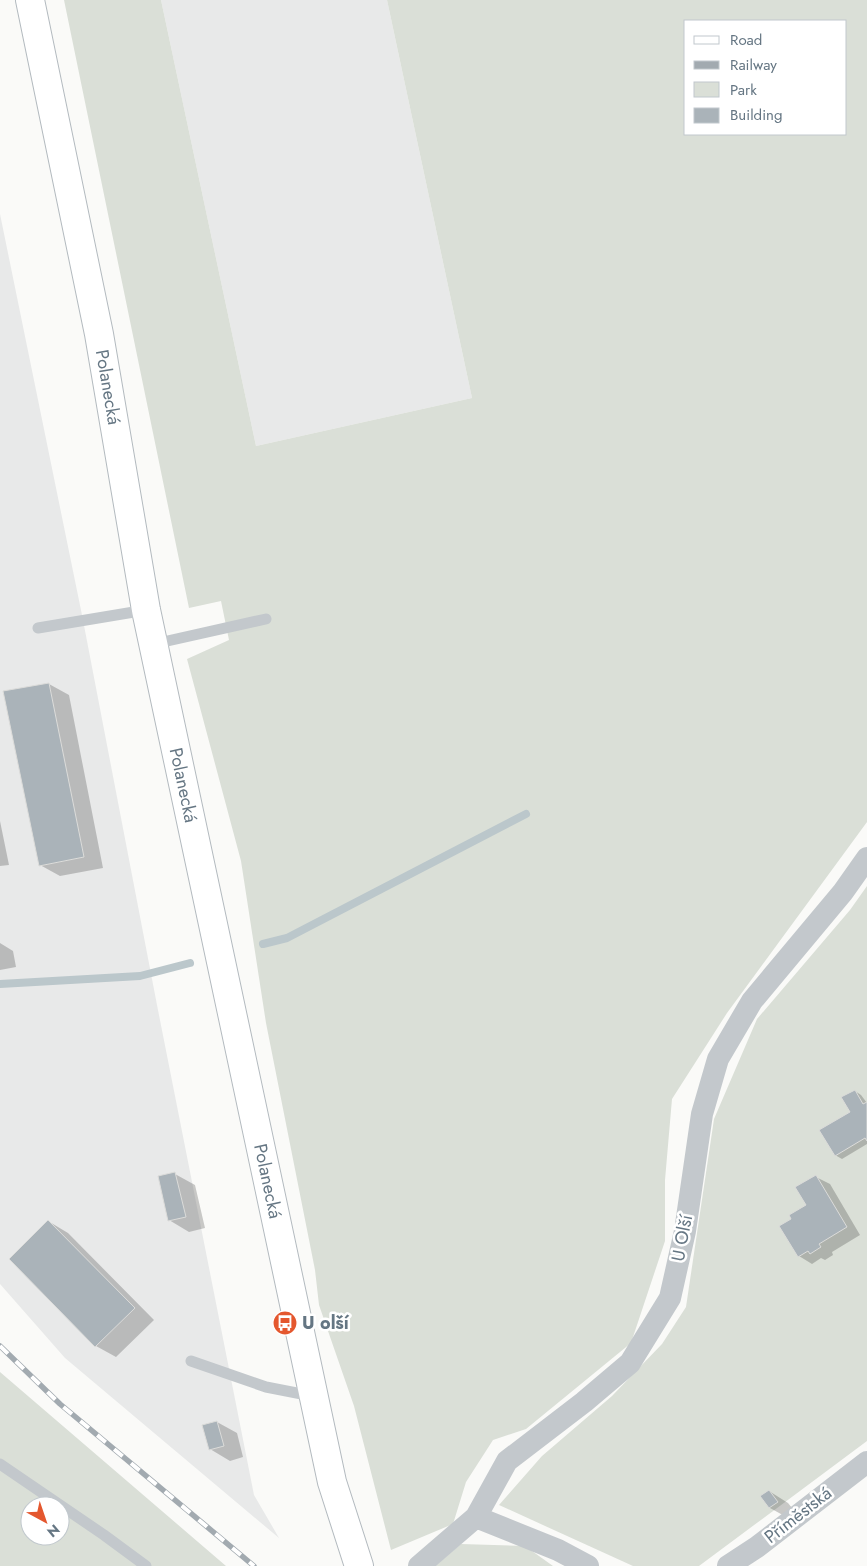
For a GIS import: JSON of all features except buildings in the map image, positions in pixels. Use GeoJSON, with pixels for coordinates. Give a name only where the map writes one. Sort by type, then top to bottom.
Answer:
{"type":"FeatureCollection","features":[{"type":"Feature","properties":{"kind":"street","name":"Polanecká"},"geometry":{"type":"LineString","coordinates":[[30,0],[99,334],[146,610],[332,1482],[359,1566]]}},
{"type":"Feature","properties":{"kind":"street","name":"U Olší"},"geometry":{"type":"LineString","coordinates":[[419,1566],[476,1517],[507,1461],[584,1402],[630,1363],[670,1298],[685,1231],[702,1114],[718,1059],[752,1001],[843,892],[867,858]]}},
{"type":"Feature","properties":{"kind":"street","name":"Příměstská"},"geometry":{"type":"LineString","coordinates":[[728,1566],[757,1547],[867,1462]]}},
{"type":"Feature","properties":{"kind":"street"},"geometry":{"type":"LineString","coordinates":[[476,1517],[558,1550],[588,1566]]}},
{"type":"Feature","properties":{"kind":"lane"},"geometry":{"type":"LineString","coordinates":[[38,628],[146,610]]}},
{"type":"Feature","properties":{"kind":"lane"},"geometry":{"type":"LineString","coordinates":[[154,644],[266,619]]}},
{"type":"Feature","properties":{"kind":"lane"},"geometry":{"type":"LineString","coordinates":[[191,1360],[266,1387],[314,1396]]}},
{"type":"Feature","properties":{"kind":"lane"},"geometry":{"type":"LineString","coordinates":[[0,1464],[146,1566]]}},
{"type":"Feature","properties":{"kind":"shaded area"},"geometry":{"type":"Polygon","coordinates":[[[161,0],[387,0],[472,398],[256,446],[161,0]]]}},
{"type":"Feature","properties":{"kind":"shaded area"},"geometry":{"type":"Polygon","coordinates":[[[0,214],[82,615],[254,1495],[279,1538],[65,1358],[0,1284],[0,214]]]}},
{"type":"Feature","properties":{"kind":"green space"},"geometry":{"type":"Polygon","coordinates":[[[64,0],[161,0],[256,446],[472,398],[387,0],[867,0],[867,822],[727,1013],[672,1099],[665,1180],[665,1241],[631,1343],[526,1429],[493,1440],[466,1482],[453,1524],[391,1550],[354,1406],[319,1305],[315,1270],[266,1023],[241,861],[187,659],[229,640],[221,601],[189,608],[64,0]]]}},
{"type":"Feature","properties":{"kind":"green space"},"geometry":{"type":"Polygon","coordinates":[[[867,886],[867,1441],[699,1566],[633,1566],[499,1505],[542,1456],[612,1396],[662,1344],[686,1307],[714,1119],[757,1019],[850,910],[867,886]]]}},
{"type":"Feature","properties":{"kind":"green space"},"geometry":{"type":"Polygon","coordinates":[[[0,1372],[226,1566],[0,1566],[0,1372]]]}},
{"type":"Feature","properties":{"kind":"green space"},"geometry":{"type":"Polygon","coordinates":[[[461,1544],[525,1546],[553,1566],[435,1566],[461,1544]]]}},
{"type":"Feature","properties":{"kind":"waterway"},"geometry":{"type":"LineString","coordinates":[[263,944],[287,938],[526,814]]}},
{"type":"Feature","properties":{"kind":"waterway"},"geometry":{"type":"LineString","coordinates":[[0,984],[140,976],[190,963]]}},
{"type":"Feature","properties":{"kind":"railway"},"geometry":{"type":"LineString","coordinates":[[0,1346],[60,1404],[254,1566]]}},
{"type":"Feature","properties":{"kind":"place","name":"U olší"},"geometry":{"type":"Point","coordinates":[285,1323]}}]}
